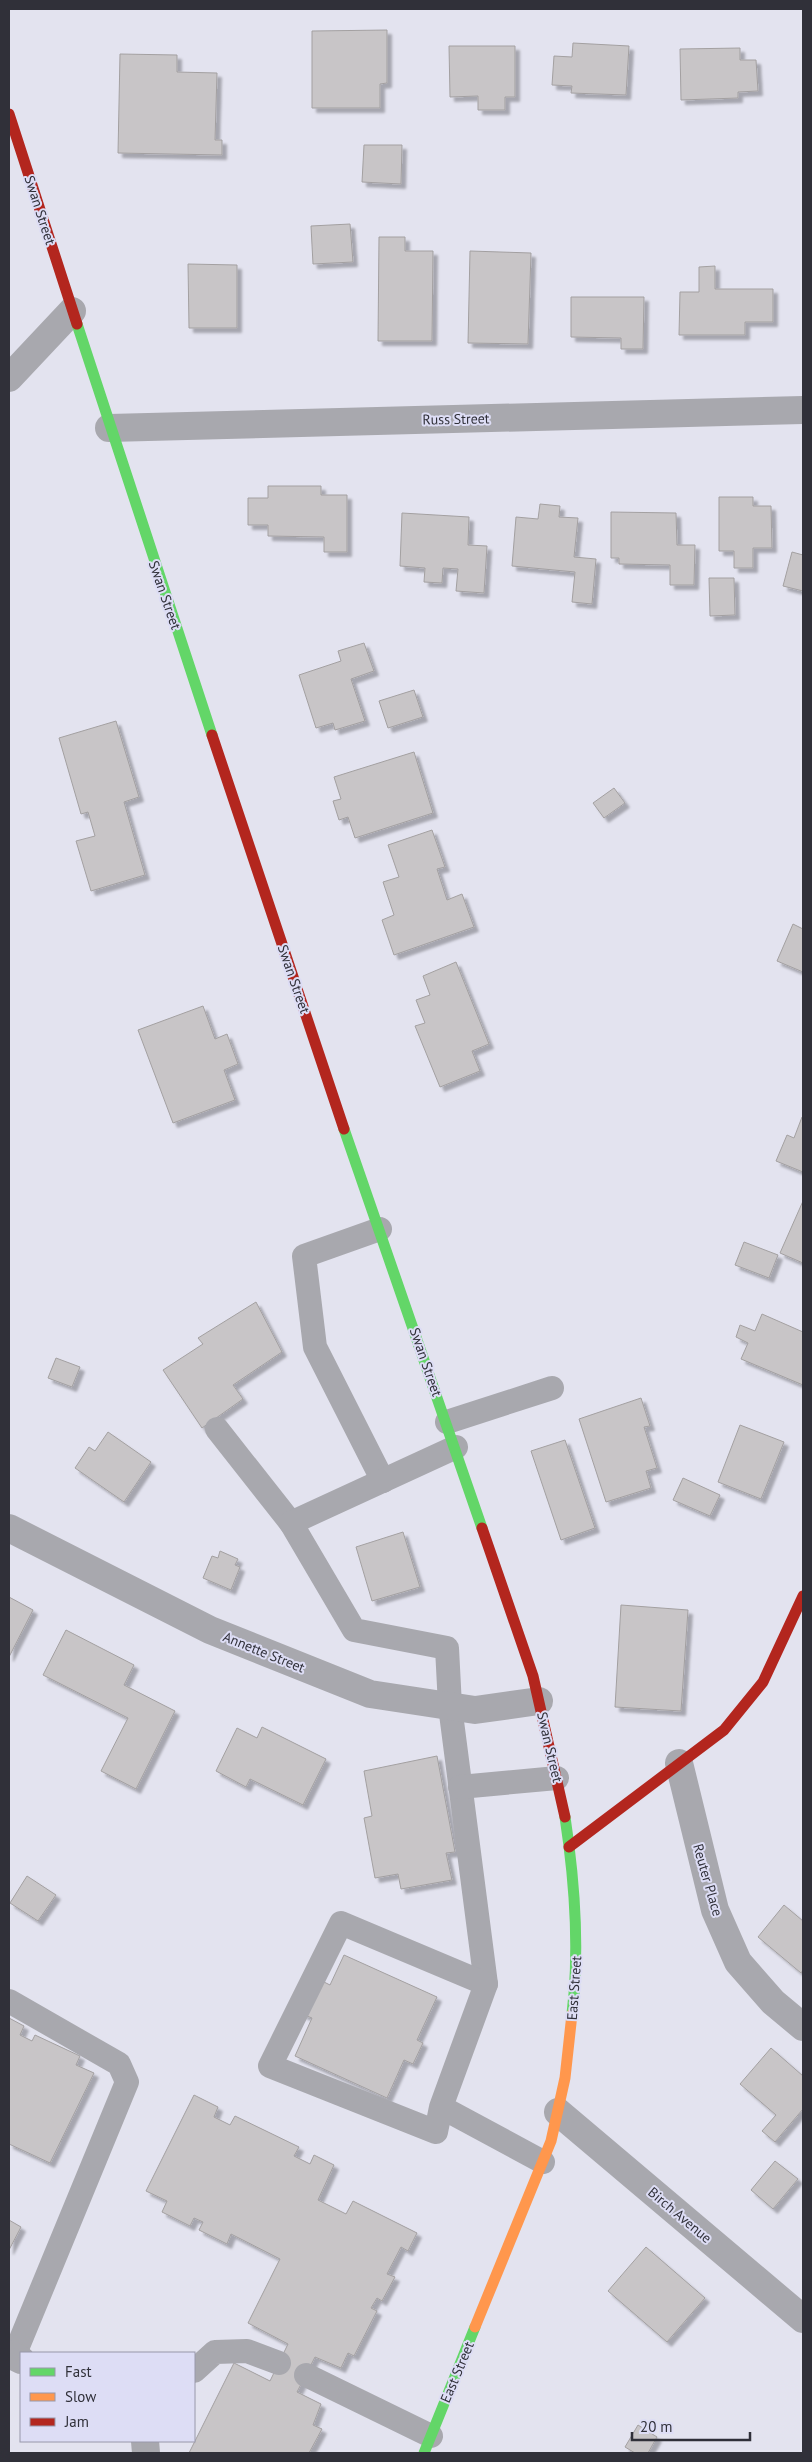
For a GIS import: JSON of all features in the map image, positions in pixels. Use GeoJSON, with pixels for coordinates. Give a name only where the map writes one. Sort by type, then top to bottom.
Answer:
{"type":"FeatureCollection","features":[{"type":"Feature","properties":{"kind":"main road","name":"Swan Street"},"geometry":{"type":"LineString","coordinates":[[9,114],[110,428],[533,1676],[557,1778],[569,1847]]}},
{"type":"Feature","properties":{"kind":"main road"},"geometry":{"type":"LineString","coordinates":[[569,1847],[724,1730],[763,1682],[803,1596]]}},
{"type":"Feature","properties":{"kind":"main road","name":"East Street"},"geometry":{"type":"LineString","coordinates":[[427,2444],[543,2162],[551,2141],[558,2112],[565,2078],[577,1971],[573,1872],[569,1847]]}},
{"type":"Feature","properties":{"kind":"street"},"geometry":{"type":"LineString","coordinates":[[9,378],[72,311]]}},
{"type":"Feature","properties":{"kind":"street","name":"Russ Street"},"geometry":{"type":"LineString","coordinates":[[110,428],[803,410]]}},
{"type":"Feature","properties":{"kind":"street","name":"Annette Street"},"geometry":{"type":"LineString","coordinates":[[9,1528],[210,1630],[370,1694],[475,1710],[539,1701]]}},
{"type":"Feature","properties":{"kind":"street","name":"Reuter Place"},"geometry":{"type":"LineString","coordinates":[[679,1763],[715,1910],[738,1962],[773,2002],[803,2027]]}},
{"type":"Feature","properties":{"kind":"street","name":"Birch Avenue"},"geometry":{"type":"LineString","coordinates":[[558,2112],[803,2319]]}},
{"type":"Feature","properties":{"kind":"lane"},"geometry":{"type":"LineString","coordinates":[[380,1229],[304,1256],[315,1348],[383,1481]]}},
{"type":"Feature","properties":{"kind":"lane"},"geometry":{"type":"LineString","coordinates":[[447,1422],[552,1388]]}},
{"type":"Feature","properties":{"kind":"lane"},"geometry":{"type":"LineString","coordinates":[[217,1430],[291,1524],[354,1630],[447,1648],[450,1706],[486,1984],[441,2107],[436,2132],[270,2066],[341,1923],[486,1984]]}},
{"type":"Feature","properties":{"kind":"lane"},"geometry":{"type":"LineString","coordinates":[[291,1524],[456,1447]]}},
{"type":"Feature","properties":{"kind":"lane"},"geometry":{"type":"LineString","coordinates":[[460,1788],[557,1778]]}},
{"type":"Feature","properties":{"kind":"lane"},"geometry":{"type":"LineString","coordinates":[[9,2001],[119,2064],[127,2082],[15,2356]]}},
{"type":"Feature","properties":{"kind":"lane"},"geometry":{"type":"LineString","coordinates":[[441,2107],[543,2162]]}},
{"type":"Feature","properties":{"kind":"lane"},"geometry":{"type":"LineString","coordinates":[[195,2370],[215,2352],[247,2350],[279,2363]]}},
{"type":"Feature","properties":{"kind":"lane"},"geometry":{"type":"LineString","coordinates":[[306,2375],[427,2444]]}},
{"type":"Feature","properties":{"kind":"building"},"geometry":{"type":"Polygon","coordinates":[[[387,30],[387,83],[380,84],[380,108],[312,108],[312,31],[387,30]]]}},
{"type":"Feature","properties":{"kind":"building"},"geometry":{"type":"Polygon","coordinates":[[[573,43],[629,46],[626,95],[571,93],[572,86],[552,85],[554,56],[572,57],[573,43]]]}},
{"type":"Feature","properties":{"kind":"building"},"geometry":{"type":"Polygon","coordinates":[[[449,46],[515,46],[515,97],[505,97],[505,110],[478,110],[478,96],[450,97],[449,46]]]}},
{"type":"Feature","properties":{"kind":"building"},"geometry":{"type":"Polygon","coordinates":[[[740,48],[740,60],[756,60],[758,91],[738,92],[738,98],[681,100],[680,49],[740,48]]]}},
{"type":"Feature","properties":{"kind":"building"},"geometry":{"type":"Polygon","coordinates":[[[120,54],[177,55],[177,72],[217,73],[215,140],[222,140],[222,155],[118,153],[120,54]]]}},
{"type":"Feature","properties":{"kind":"building"},"geometry":{"type":"Polygon","coordinates":[[[364,145],[402,145],[401,184],[362,182],[364,145]]]}},
{"type":"Feature","properties":{"kind":"building"},"geometry":{"type":"Polygon","coordinates":[[[350,224],[353,262],[313,264],[311,226],[350,224]]]}},
{"type":"Feature","properties":{"kind":"building"},"geometry":{"type":"Polygon","coordinates":[[[379,237],[405,237],[405,251],[433,251],[432,341],[378,341],[379,237]]]}},
{"type":"Feature","properties":{"kind":"building"},"geometry":{"type":"Polygon","coordinates":[[[470,251],[531,253],[528,344],[468,343],[470,251]]]}},
{"type":"Feature","properties":{"kind":"building"},"geometry":{"type":"Polygon","coordinates":[[[188,264],[237,265],[237,328],[189,328],[188,264]]]}},
{"type":"Feature","properties":{"kind":"building"},"geometry":{"type":"Polygon","coordinates":[[[715,266],[715,289],[773,289],[773,322],[745,322],[745,335],[679,335],[680,292],[699,292],[699,267],[715,266]]]}},
{"type":"Feature","properties":{"kind":"building"},"geometry":{"type":"Polygon","coordinates":[[[571,297],[644,297],[643,349],[621,349],[621,338],[571,337],[571,297]]]}},
{"type":"Feature","properties":{"kind":"building"},"geometry":{"type":"Polygon","coordinates":[[[268,486],[321,486],[321,495],[347,495],[347,552],[324,552],[324,537],[268,536],[268,525],[248,525],[248,498],[268,498],[268,486]]]}},
{"type":"Feature","properties":{"kind":"building"},"geometry":{"type":"Polygon","coordinates":[[[719,497],[753,497],[753,506],[771,506],[772,548],[753,548],[753,568],[734,568],[734,551],[719,551],[719,497]]]}},
{"type":"Feature","properties":{"kind":"building"},"geometry":{"type":"Polygon","coordinates":[[[540,504],[560,506],[559,517],[578,518],[574,557],[596,559],[592,604],[572,602],[575,572],[512,566],[516,517],[538,519],[540,504]]]}},
{"type":"Feature","properties":{"kind":"building"},"geometry":{"type":"Polygon","coordinates":[[[611,512],[676,513],[677,545],[695,545],[694,585],[670,585],[670,565],[619,564],[619,558],[611,558],[611,512]]]}},
{"type":"Feature","properties":{"kind":"building"},"geometry":{"type":"Polygon","coordinates":[[[402,513],[469,517],[468,545],[487,546],[484,593],[456,591],[458,569],[443,568],[442,583],[424,582],[425,568],[400,566],[402,513]]]}},
{"type":"Feature","properties":{"kind":"building"},"geometry":{"type":"Polygon","coordinates":[[[792,552],[803,555],[803,591],[783,586],[792,552]]]}},
{"type":"Feature","properties":{"kind":"building"},"geometry":{"type":"Polygon","coordinates":[[[709,578],[734,578],[735,615],[710,616],[709,578]]]}},
{"type":"Feature","properties":{"kind":"building"},"geometry":{"type":"Polygon","coordinates":[[[364,643],[374,671],[351,679],[365,721],[335,730],[333,723],[316,728],[299,675],[341,661],[338,651],[364,643]]]}},
{"type":"Feature","properties":{"kind":"building"},"geometry":{"type":"Polygon","coordinates":[[[414,690],[423,717],[388,728],[379,701],[414,690]]]}},
{"type":"Feature","properties":{"kind":"building"},"geometry":{"type":"Polygon","coordinates":[[[116,721],[139,797],[124,802],[145,875],[91,891],[76,841],[95,836],[88,812],[81,814],[59,738],[116,721]]]}},
{"type":"Feature","properties":{"kind":"building"},"geometry":{"type":"Polygon","coordinates":[[[414,752],[433,813],[355,838],[348,817],[339,820],[333,801],[341,799],[334,777],[414,752]]]}},
{"type":"Feature","properties":{"kind":"building"},"geometry":{"type":"Polygon","coordinates":[[[614,788],[625,803],[604,818],[593,803],[614,788]]]}},
{"type":"Feature","properties":{"kind":"building"},"geometry":{"type":"Polygon","coordinates":[[[432,830],[445,867],[437,869],[447,900],[462,894],[474,927],[394,955],[382,920],[394,915],[383,882],[399,877],[388,845],[432,830]]]}},
{"type":"Feature","properties":{"kind":"building"},"geometry":{"type":"Polygon","coordinates":[[[793,924],[803,929],[803,972],[777,961],[793,924]]]}},
{"type":"Feature","properties":{"kind":"building"},"geometry":{"type":"Polygon","coordinates":[[[456,962],[489,1044],[472,1051],[480,1071],[440,1087],[415,1026],[425,1023],[416,1000],[430,995],[423,976],[456,962]]]}},
{"type":"Feature","properties":{"kind":"building"},"geometry":{"type":"Polygon","coordinates":[[[203,1006],[215,1039],[227,1034],[238,1064],[224,1070],[235,1100],[173,1123],[138,1030],[203,1006]]]}},
{"type":"Feature","properties":{"kind":"building"},"geometry":{"type":"Polygon","coordinates":[[[802,1117],[803,1172],[776,1161],[787,1135],[794,1138],[802,1117]]]}},
{"type":"Feature","properties":{"kind":"building"},"geometry":{"type":"Polygon","coordinates":[[[803,1201],[803,1263],[780,1253],[803,1201]]]}},
{"type":"Feature","properties":{"kind":"building"},"geometry":{"type":"Polygon","coordinates":[[[744,1242],[778,1255],[769,1278],[735,1265],[744,1242]]]}},
{"type":"Feature","properties":{"kind":"building"},"geometry":{"type":"Polygon","coordinates":[[[256,1302],[282,1352],[233,1385],[243,1399],[202,1428],[163,1370],[203,1344],[198,1338],[256,1302]]]}},
{"type":"Feature","properties":{"kind":"building"},"geometry":{"type":"Polygon","coordinates":[[[762,1314],[803,1332],[803,1385],[741,1359],[748,1343],[736,1337],[740,1325],[755,1331],[762,1314]]]}},
{"type":"Feature","properties":{"kind":"building"},"geometry":{"type":"Polygon","coordinates":[[[56,1358],[80,1367],[72,1387],[48,1378],[56,1358]]]}},
{"type":"Feature","properties":{"kind":"building"},"geometry":{"type":"Polygon","coordinates":[[[641,1398],[650,1426],[644,1427],[657,1468],[646,1471],[651,1488],[606,1502],[579,1419],[641,1398]]]}},
{"type":"Feature","properties":{"kind":"building"},"geometry":{"type":"Polygon","coordinates":[[[740,1425],[784,1442],[761,1499],[718,1482],[740,1425]]]}},
{"type":"Feature","properties":{"kind":"building"},"geometry":{"type":"Polygon","coordinates":[[[108,1432],[151,1462],[124,1502],[75,1468],[89,1447],[95,1451],[108,1432]]]}},
{"type":"Feature","properties":{"kind":"building"},"geometry":{"type":"Polygon","coordinates":[[[565,1440],[595,1528],[561,1540],[531,1451],[565,1440]]]}},
{"type":"Feature","properties":{"kind":"building"},"geometry":{"type":"Polygon","coordinates":[[[683,1478],[720,1495],[710,1516],[673,1500],[683,1478]]]}},
{"type":"Feature","properties":{"kind":"building"},"geometry":{"type":"Polygon","coordinates":[[[403,1532],[420,1587],[372,1601],[356,1547],[403,1532]]]}},
{"type":"Feature","properties":{"kind":"building"},"geometry":{"type":"Polygon","coordinates":[[[220,1551],[238,1559],[235,1565],[240,1567],[231,1590],[203,1578],[212,1556],[218,1558],[220,1551]]]}},
{"type":"Feature","properties":{"kind":"building"},"geometry":{"type":"Polygon","coordinates":[[[9,1597],[33,1610],[9,1657],[9,1597]]]}},
{"type":"Feature","properties":{"kind":"building"},"geometry":{"type":"Polygon","coordinates":[[[621,1605],[688,1610],[681,1711],[615,1707],[621,1605]]]}},
{"type":"Feature","properties":{"kind":"building"},"geometry":{"type":"Polygon","coordinates":[[[66,1630],[134,1665],[124,1685],[175,1711],[136,1789],[101,1771],[128,1718],[43,1675],[66,1630]]]}},
{"type":"Feature","properties":{"kind":"building"},"geometry":{"type":"Polygon","coordinates":[[[262,1727],[326,1759],[303,1805],[250,1779],[246,1787],[216,1771],[237,1728],[257,1738],[262,1727]]]}},
{"type":"Feature","properties":{"kind":"building"},"geometry":{"type":"Polygon","coordinates":[[[437,1756],[455,1852],[446,1853],[452,1880],[401,1889],[398,1874],[375,1878],[364,1818],[372,1816],[364,1771],[437,1756]]]}},
{"type":"Feature","properties":{"kind":"building"},"geometry":{"type":"Polygon","coordinates":[[[27,1876],[56,1895],[38,1921],[10,1903],[27,1876]]]}},
{"type":"Feature","properties":{"kind":"building"},"geometry":{"type":"Polygon","coordinates":[[[784,1905],[803,1921],[803,1970],[801,1973],[758,1937],[784,1905]]]}},
{"type":"Feature","properties":{"kind":"building"},"geometry":{"type":"Polygon","coordinates":[[[344,1955],[437,1997],[417,2040],[423,2043],[413,2064],[404,2060],[387,2098],[295,2056],[312,2018],[302,2014],[318,1979],[330,1985],[344,1955]]]}},
{"type":"Feature","properties":{"kind":"building"},"geometry":{"type":"Polygon","coordinates":[[[9,2018],[24,2026],[20,2035],[32,2041],[35,2035],[80,2056],[76,2065],[94,2073],[50,2163],[9,2144],[9,2018]]]}},
{"type":"Feature","properties":{"kind":"building"},"geometry":{"type":"Polygon","coordinates":[[[771,2048],[803,2076],[803,2109],[775,2142],[762,2131],[776,2115],[740,2084],[771,2048]]]}},
{"type":"Feature","properties":{"kind":"building"},"geometry":{"type":"Polygon","coordinates":[[[194,2095],[218,2107],[214,2117],[230,2125],[235,2116],[299,2147],[294,2156],[310,2164],[314,2155],[334,2165],[318,2200],[346,2214],[353,2201],[417,2233],[408,2251],[401,2247],[387,2274],[395,2277],[382,2301],[377,2298],[371,2308],[377,2311],[354,2356],[348,2353],[341,2368],[315,2357],[297,2392],[321,2404],[313,2425],[322,2429],[309,2453],[189,2453],[234,2363],[270,2381],[288,2344],[248,2323],[280,2259],[231,2234],[227,2244],[199,2230],[203,2222],[194,2218],[190,2226],[162,2212],[167,2201],[146,2191],[194,2095]]]}},
{"type":"Feature","properties":{"kind":"building"},"geometry":{"type":"Polygon","coordinates":[[[775,2161],[798,2179],[773,2209],[751,2190],[775,2161]]]}},
{"type":"Feature","properties":{"kind":"building"},"geometry":{"type":"Polygon","coordinates":[[[9,2220],[21,2227],[9,2250],[9,2220]]]}},
{"type":"Feature","properties":{"kind":"building"},"geometry":{"type":"Polygon","coordinates":[[[646,2247],[705,2298],[667,2342],[608,2291],[646,2247]]]}},
{"type":"Feature","properties":{"kind":"building"},"geometry":{"type":"Polygon","coordinates":[[[638,2425],[657,2437],[648,2453],[635,2453],[625,2447],[638,2425]]]}},
{"type":"Feature","properties":{"kind":"traffic: fast"},"geometry":{"type":"LineString","coordinates":[[77,324],[212,735]]}},
{"type":"Feature","properties":{"kind":"traffic: fast"},"geometry":{"type":"LineString","coordinates":[[344,1129],[482,1528]]}},
{"type":"Feature","properties":{"kind":"traffic: fast"},"geometry":{"type":"LineString","coordinates":[[565,1817],[571,1866],[576,1940],[572,2014]]}},
{"type":"Feature","properties":{"kind":"traffic: fast"},"geometry":{"type":"LineString","coordinates":[[424,2453],[475,2327]]}},
{"type":"Feature","properties":{"kind":"traffic: slow"},"geometry":{"type":"LineString","coordinates":[[475,2327],[551,2141],[565,2078],[572,2014]]}},
{"type":"Feature","properties":{"kind":"traffic: jam"},"geometry":{"type":"LineString","coordinates":[[9,114],[77,324]]}},
{"type":"Feature","properties":{"kind":"traffic: jam"},"geometry":{"type":"LineString","coordinates":[[212,735],[344,1129]]}},
{"type":"Feature","properties":{"kind":"traffic: jam"},"geometry":{"type":"LineString","coordinates":[[482,1528],[533,1676],[565,1817]]}},
{"type":"Feature","properties":{"kind":"traffic: jam"},"geometry":{"type":"LineString","coordinates":[[569,1847],[724,1730],[763,1682],[803,1596]]}}]}
